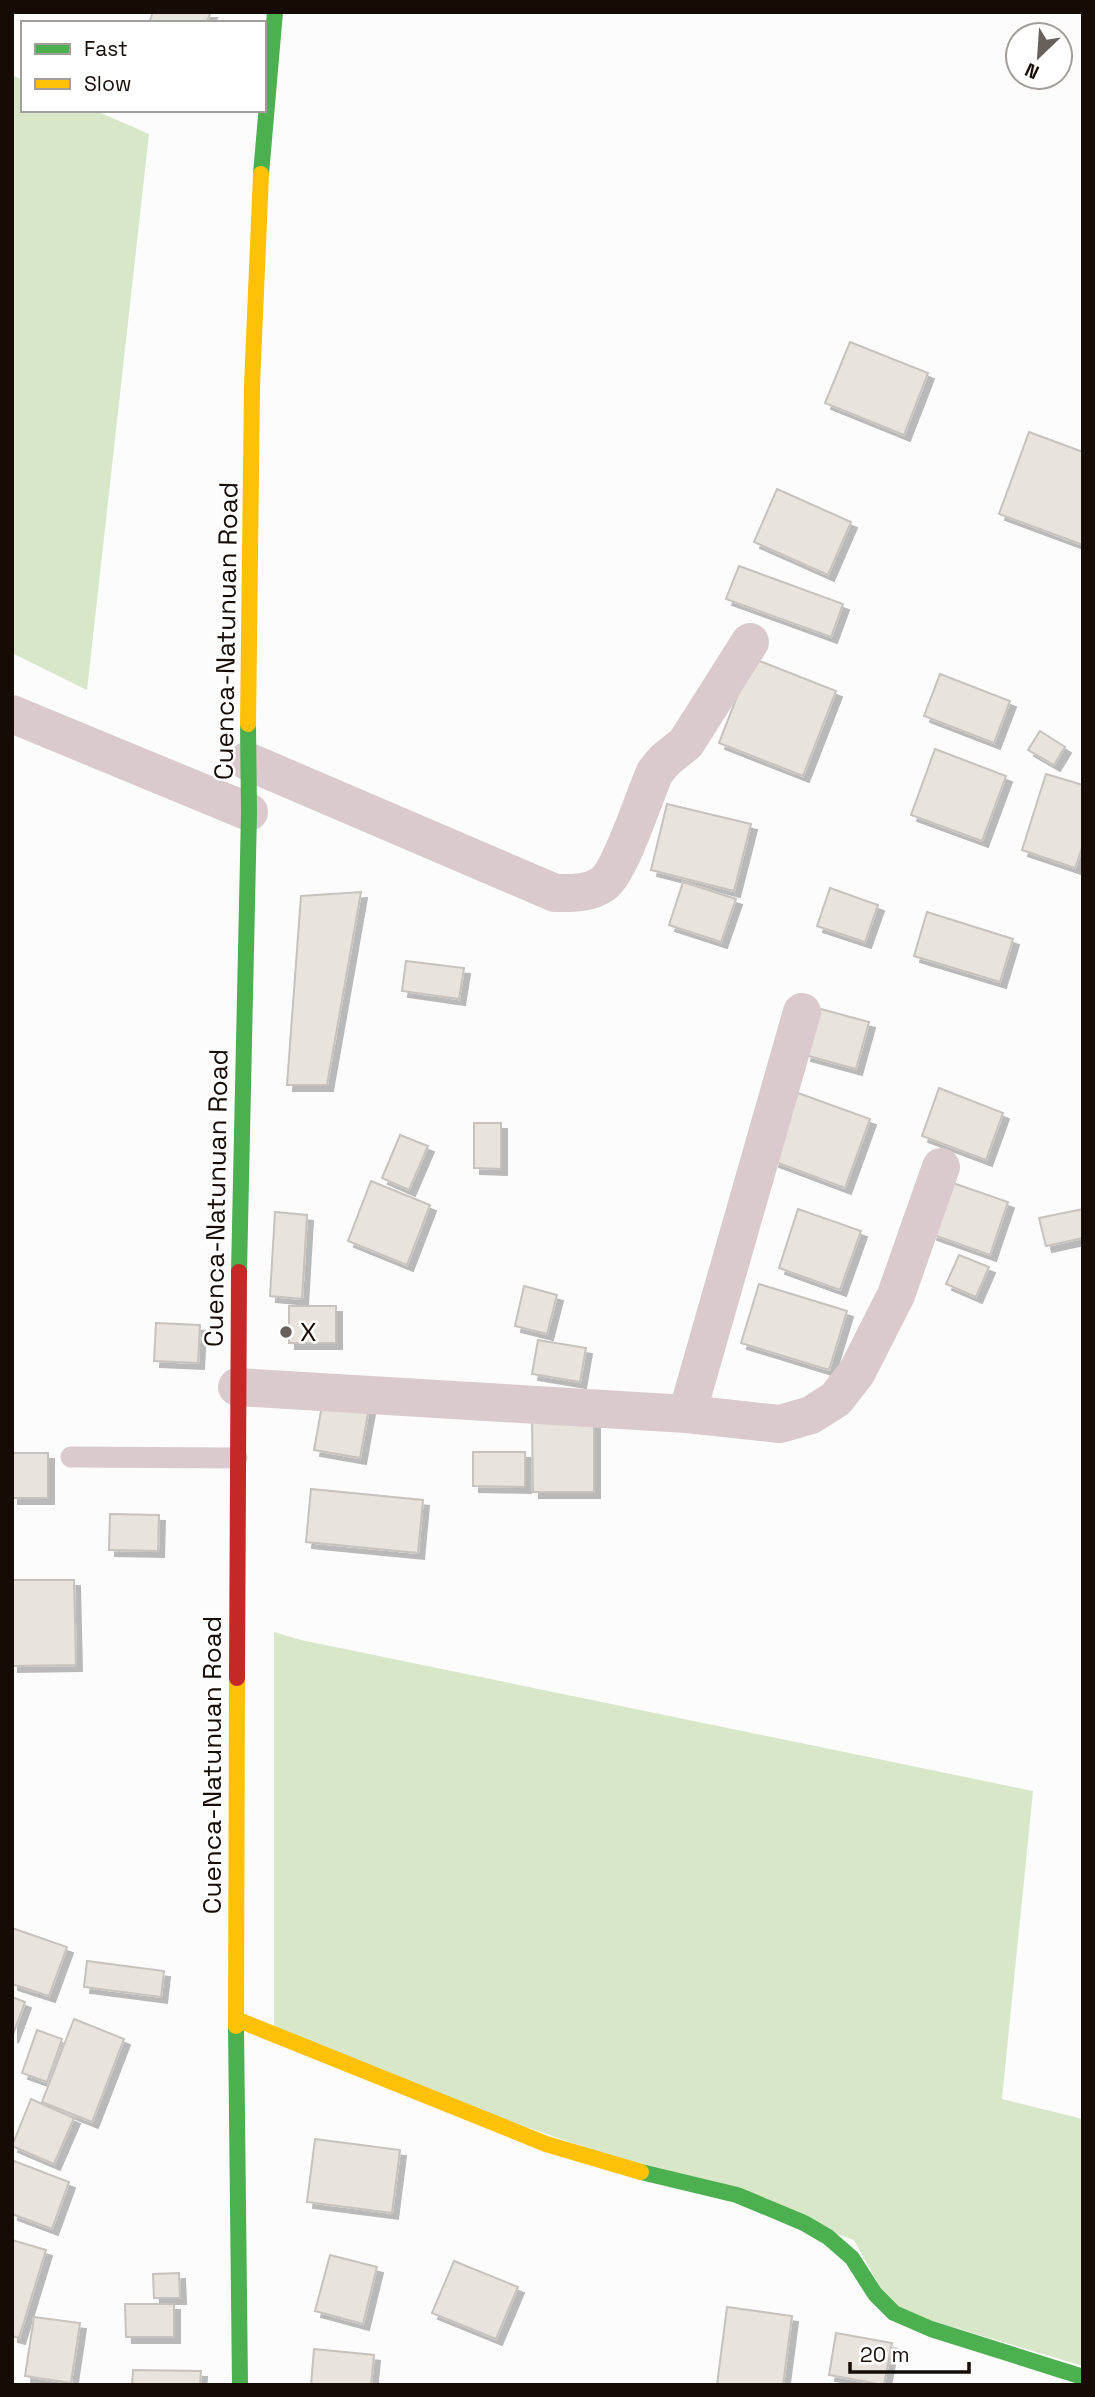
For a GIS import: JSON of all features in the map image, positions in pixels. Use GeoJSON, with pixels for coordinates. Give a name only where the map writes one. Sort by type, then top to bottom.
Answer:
{"type":"FeatureCollection","features":[{"type":"Feature","properties":{"kind":"main road","name":"Cuenca-Natunuan Road"},"geometry":{"type":"LineString","coordinates":[[266,105],[275,12]]}},
{"type":"Feature","properties":{"kind":"main road","name":"Cuenca-Natunuan Road"},"geometry":{"type":"LineString","coordinates":[[240,2385],[236,2019],[237,1387],[249,812],[247,761],[255,314],[266,112]]}},
{"type":"Feature","properties":{"kind":"main road"},"geometry":{"type":"LineString","coordinates":[[236,2019],[545,2144],[672,2181],[737,2195],[804,2223],[828,2237],[852,2258],[875,2294],[894,2313],[931,2329],[1083,2378]]}},
{"type":"Feature","properties":{"kind":"street"},"geometry":{"type":"LineString","coordinates":[[247,761],[555,893],[585,892],[604,884],[616,869],[654,772],[686,743],[750,642]]}},
{"type":"Feature","properties":{"kind":"street"},"geometry":{"type":"LineString","coordinates":[[12,715],[249,812]]}},
{"type":"Feature","properties":{"kind":"street"},"geometry":{"type":"LineString","coordinates":[[687,1414],[802,1013]]}},
{"type":"Feature","properties":{"kind":"street"},"geometry":{"type":"LineString","coordinates":[[237,1387],[687,1414],[780,1424],[811,1415],[836,1399],[857,1373],[896,1296],[941,1167]]}},
{"type":"Feature","properties":{"kind":"lane"},"geometry":{"type":"LineString","coordinates":[[71,1457],[237,1458]]}},
{"type":"Feature","properties":{"kind":"green space"},"geometry":{"type":"Polygon","coordinates":[[[12,75],[21,79],[21,112],[99,112],[149,134],[87,690],[12,653],[12,75]]]}},
{"type":"Feature","properties":{"kind":"green space"},"geometry":{"type":"Polygon","coordinates":[[[274,1632],[301,1640],[1033,1791],[1002,2099],[1083,2119],[1083,2366],[892,2309],[854,2240],[274,2040],[274,1632]]]}},
{"type":"Feature","properties":{"kind":"building"},"geometry":{"type":"Polygon","coordinates":[[[153,12],[211,12],[207,21],[150,21],[153,12]]]}},
{"type":"Feature","properties":{"kind":"building"},"geometry":{"type":"Polygon","coordinates":[[[850,342],[928,373],[904,435],[825,403],[850,342]]]}},
{"type":"Feature","properties":{"kind":"building"},"geometry":{"type":"Polygon","coordinates":[[[1029,432],[1083,452],[1083,545],[999,514],[1029,432]]]}},
{"type":"Feature","properties":{"kind":"building"},"geometry":{"type":"Polygon","coordinates":[[[777,489],[851,522],[828,575],[754,542],[777,489]]]}},
{"type":"Feature","properties":{"kind":"building"},"geometry":{"type":"Polygon","coordinates":[[[739,566],[843,604],[831,637],[726,599],[739,566]]]}},
{"type":"Feature","properties":{"kind":"building"},"geometry":{"type":"Polygon","coordinates":[[[752,658],[836,691],[803,776],[719,743],[752,658]]]}},
{"type":"Feature","properties":{"kind":"building"},"geometry":{"type":"Polygon","coordinates":[[[940,674],[1010,701],[994,743],[924,716],[940,674]]]}},
{"type":"Feature","properties":{"kind":"building"},"geometry":{"type":"Polygon","coordinates":[[[1040,731],[1065,747],[1054,765],[1028,750],[1040,731]]]}},
{"type":"Feature","properties":{"kind":"building"},"geometry":{"type":"Polygon","coordinates":[[[935,749],[1006,776],[982,841],[911,815],[935,749]]]}},
{"type":"Feature","properties":{"kind":"building"},"geometry":{"type":"Polygon","coordinates":[[[1046,774],[1083,785],[1083,845],[1075,868],[1022,850],[1046,774]]]}},
{"type":"Feature","properties":{"kind":"building"},"geometry":{"type":"Polygon","coordinates":[[[667,804],[751,824],[734,891],[651,870],[667,804]]]}},
{"type":"Feature","properties":{"kind":"building"},"geometry":{"type":"Polygon","coordinates":[[[683,882],[736,899],[721,942],[669,925],[683,882]]]}},
{"type":"Feature","properties":{"kind":"building"},"geometry":{"type":"Polygon","coordinates":[[[830,888],[878,905],[865,942],[817,926],[830,888]]]}},
{"type":"Feature","properties":{"kind":"building"},"geometry":{"type":"Polygon","coordinates":[[[361,892],[327,1085],[287,1085],[301,896],[361,892]]]}},
{"type":"Feature","properties":{"kind":"building"},"geometry":{"type":"Polygon","coordinates":[[[927,912],[1013,939],[1000,982],[914,956],[927,912]]]}},
{"type":"Feature","properties":{"kind":"building"},"geometry":{"type":"Polygon","coordinates":[[[406,961],[464,968],[459,999],[402,991],[406,961]]]}},
{"type":"Feature","properties":{"kind":"building"},"geometry":{"type":"Polygon","coordinates":[[[817,1008],[869,1022],[856,1069],[805,1055],[817,1008]]]}},
{"type":"Feature","properties":{"kind":"building"},"geometry":{"type":"Polygon","coordinates":[[[939,1088],[1003,1113],[986,1160],[922,1136],[939,1088]]]}},
{"type":"Feature","properties":{"kind":"building"},"geometry":{"type":"Polygon","coordinates":[[[798,1093],[870,1119],[845,1188],[773,1161],[798,1093]]]}},
{"type":"Feature","properties":{"kind":"building"},"geometry":{"type":"Polygon","coordinates":[[[474,1123],[501,1123],[501,1169],[474,1168],[474,1123]]]}},
{"type":"Feature","properties":{"kind":"building"},"geometry":{"type":"Polygon","coordinates":[[[400,1135],[428,1146],[409,1190],[382,1178],[400,1135]]]}},
{"type":"Feature","properties":{"kind":"building"},"geometry":{"type":"Polygon","coordinates":[[[371,1181],[430,1205],[407,1265],[348,1241],[371,1181]]]}},
{"type":"Feature","properties":{"kind":"building"},"geometry":{"type":"Polygon","coordinates":[[[950,1182],[1008,1202],[990,1255],[931,1234],[950,1182]]]}},
{"type":"Feature","properties":{"kind":"building"},"geometry":{"type":"Polygon","coordinates":[[[798,1209],[861,1231],[840,1290],[779,1268],[798,1209]]]}},
{"type":"Feature","properties":{"kind":"building"},"geometry":{"type":"Polygon","coordinates":[[[1083,1209],[1083,1238],[1046,1246],[1039,1218],[1083,1209]]]}},
{"type":"Feature","properties":{"kind":"building"},"geometry":{"type":"Polygon","coordinates":[[[275,1212],[307,1215],[302,1299],[270,1296],[275,1212]]]}},
{"type":"Feature","properties":{"kind":"building"},"geometry":{"type":"Polygon","coordinates":[[[959,1255],[989,1267],[976,1297],[946,1284],[959,1255]]]}},
{"type":"Feature","properties":{"kind":"building"},"geometry":{"type":"Polygon","coordinates":[[[759,1284],[847,1311],[829,1370],[741,1343],[759,1284]]]}},
{"type":"Feature","properties":{"kind":"building"},"geometry":{"type":"Polygon","coordinates":[[[524,1286],[557,1295],[547,1334],[515,1326],[524,1286]]]}},
{"type":"Feature","properties":{"kind":"building"},"geometry":{"type":"Polygon","coordinates":[[[289,1306],[336,1306],[336,1343],[289,1343],[289,1306]]]}},
{"type":"Feature","properties":{"kind":"building"},"geometry":{"type":"Polygon","coordinates":[[[156,1323],[200,1325],[198,1363],[154,1361],[156,1323]]]}},
{"type":"Feature","properties":{"kind":"building"},"geometry":{"type":"Polygon","coordinates":[[[538,1340],[586,1348],[580,1382],[532,1374],[538,1340]]]}},
{"type":"Feature","properties":{"kind":"building"},"geometry":{"type":"Polygon","coordinates":[[[323,1400],[369,1408],[360,1458],[314,1450],[323,1400]]]}},
{"type":"Feature","properties":{"kind":"building"},"geometry":{"type":"Polygon","coordinates":[[[532,1420],[594,1420],[594,1492],[533,1492],[532,1420]]]}},
{"type":"Feature","properties":{"kind":"building"},"geometry":{"type":"Polygon","coordinates":[[[473,1452],[525,1452],[525,1487],[473,1486],[473,1452]]]}},
{"type":"Feature","properties":{"kind":"building"},"geometry":{"type":"Polygon","coordinates":[[[12,1453],[48,1453],[48,1498],[12,1498],[12,1453]]]}},
{"type":"Feature","properties":{"kind":"building"},"geometry":{"type":"Polygon","coordinates":[[[311,1489],[423,1500],[418,1553],[306,1542],[311,1489]]]}},
{"type":"Feature","properties":{"kind":"building"},"geometry":{"type":"Polygon","coordinates":[[[110,1514],[159,1515],[158,1551],[109,1550],[110,1514]]]}},
{"type":"Feature","properties":{"kind":"building"},"geometry":{"type":"Polygon","coordinates":[[[12,1580],[74,1580],[76,1665],[12,1666],[12,1580]]]}},
{"type":"Feature","properties":{"kind":"building"},"geometry":{"type":"Polygon","coordinates":[[[12,1928],[67,1947],[49,1996],[12,1984],[12,1928]]]}},
{"type":"Feature","properties":{"kind":"building"},"geometry":{"type":"Polygon","coordinates":[[[87,1961],[164,1971],[161,1997],[84,1987],[87,1961]]]}},
{"type":"Feature","properties":{"kind":"building"},"geometry":{"type":"Polygon","coordinates":[[[12,1997],[25,2002],[12,2037],[12,1997]]]}},
{"type":"Feature","properties":{"kind":"building"},"geometry":{"type":"Polygon","coordinates":[[[74,2019],[124,2039],[92,2122],[42,2102],[74,2019]]]}},
{"type":"Feature","properties":{"kind":"building"},"geometry":{"type":"Polygon","coordinates":[[[37,2030],[62,2039],[47,2082],[22,2073],[37,2030]]]}},
{"type":"Feature","properties":{"kind":"building"},"geometry":{"type":"Polygon","coordinates":[[[31,2099],[74,2118],[54,2164],[12,2146],[31,2099]]]}},
{"type":"Feature","properties":{"kind":"building"},"geometry":{"type":"Polygon","coordinates":[[[315,2139],[400,2150],[392,2213],[307,2202],[315,2139]]]}},
{"type":"Feature","properties":{"kind":"building"},"geometry":{"type":"Polygon","coordinates":[[[14,2161],[69,2182],[52,2229],[12,2214],[14,2161]]]}},
{"type":"Feature","properties":{"kind":"building"},"geometry":{"type":"Polygon","coordinates":[[[12,2240],[46,2250],[19,2338],[12,2336],[12,2240]]]}},
{"type":"Feature","properties":{"kind":"building"},"geometry":{"type":"Polygon","coordinates":[[[330,2255],[377,2267],[363,2324],[315,2311],[330,2255]]]}},
{"type":"Feature","properties":{"kind":"building"},"geometry":{"type":"Polygon","coordinates":[[[454,2261],[518,2287],[496,2339],[432,2313],[454,2261]]]}},
{"type":"Feature","properties":{"kind":"building"},"geometry":{"type":"Polygon","coordinates":[[[179,2273],[180,2298],[154,2298],[153,2274],[179,2273]]]}},
{"type":"Feature","properties":{"kind":"building"},"geometry":{"type":"Polygon","coordinates":[[[125,2304],[174,2304],[174,2337],[126,2337],[125,2304]]]}},
{"type":"Feature","properties":{"kind":"building"},"geometry":{"type":"Polygon","coordinates":[[[727,2307],[792,2316],[783,2385],[717,2385],[727,2307]]]}},
{"type":"Feature","properties":{"kind":"building"},"geometry":{"type":"Polygon","coordinates":[[[34,2317],[80,2323],[71,2383],[25,2376],[34,2317]]]}},
{"type":"Feature","properties":{"kind":"building"},"geometry":{"type":"Polygon","coordinates":[[[836,2333],[892,2343],[884,2385],[829,2375],[836,2333]]]}},
{"type":"Feature","properties":{"kind":"building"},"geometry":{"type":"Polygon","coordinates":[[[314,2349],[374,2355],[371,2385],[311,2385],[314,2349]]]}},
{"type":"Feature","properties":{"kind":"building"},"geometry":{"type":"Polygon","coordinates":[[[133,2370],[201,2371],[200,2385],[132,2385],[133,2370]]]}},
{"type":"Feature","properties":{"kind":"traffic: fast"},"geometry":{"type":"LineString","coordinates":[[261,174],[275,12]]}},
{"type":"Feature","properties":{"kind":"traffic: fast"},"geometry":{"type":"LineString","coordinates":[[239,1272],[249,812],[248,724]]}},
{"type":"Feature","properties":{"kind":"traffic: fast"},"geometry":{"type":"LineString","coordinates":[[236,2026],[240,2385]]}},
{"type":"Feature","properties":{"kind":"traffic: fast"},"geometry":{"type":"LineString","coordinates":[[641,2172],[737,2195],[804,2223],[828,2237],[852,2258],[875,2294],[894,2313],[931,2329],[1083,2377]]}},
{"type":"Feature","properties":{"kind":"traffic: slow"},"geometry":{"type":"LineString","coordinates":[[248,724],[252,386],[261,174]]}},
{"type":"Feature","properties":{"kind":"traffic: slow"},"geometry":{"type":"LineString","coordinates":[[236,2026],[237,1678]]}},
{"type":"Feature","properties":{"kind":"traffic: slow"},"geometry":{"type":"LineString","coordinates":[[236,2019],[546,2144],[641,2172]]}},
{"type":"Feature","properties":{"kind":"traffic: jam"},"geometry":{"type":"LineString","coordinates":[[237,1678],[239,1272]]}},
{"type":"Feature","properties":{"kind":"place","name":"X"},"geometry":{"type":"Point","coordinates":[286,1332]}}]}
